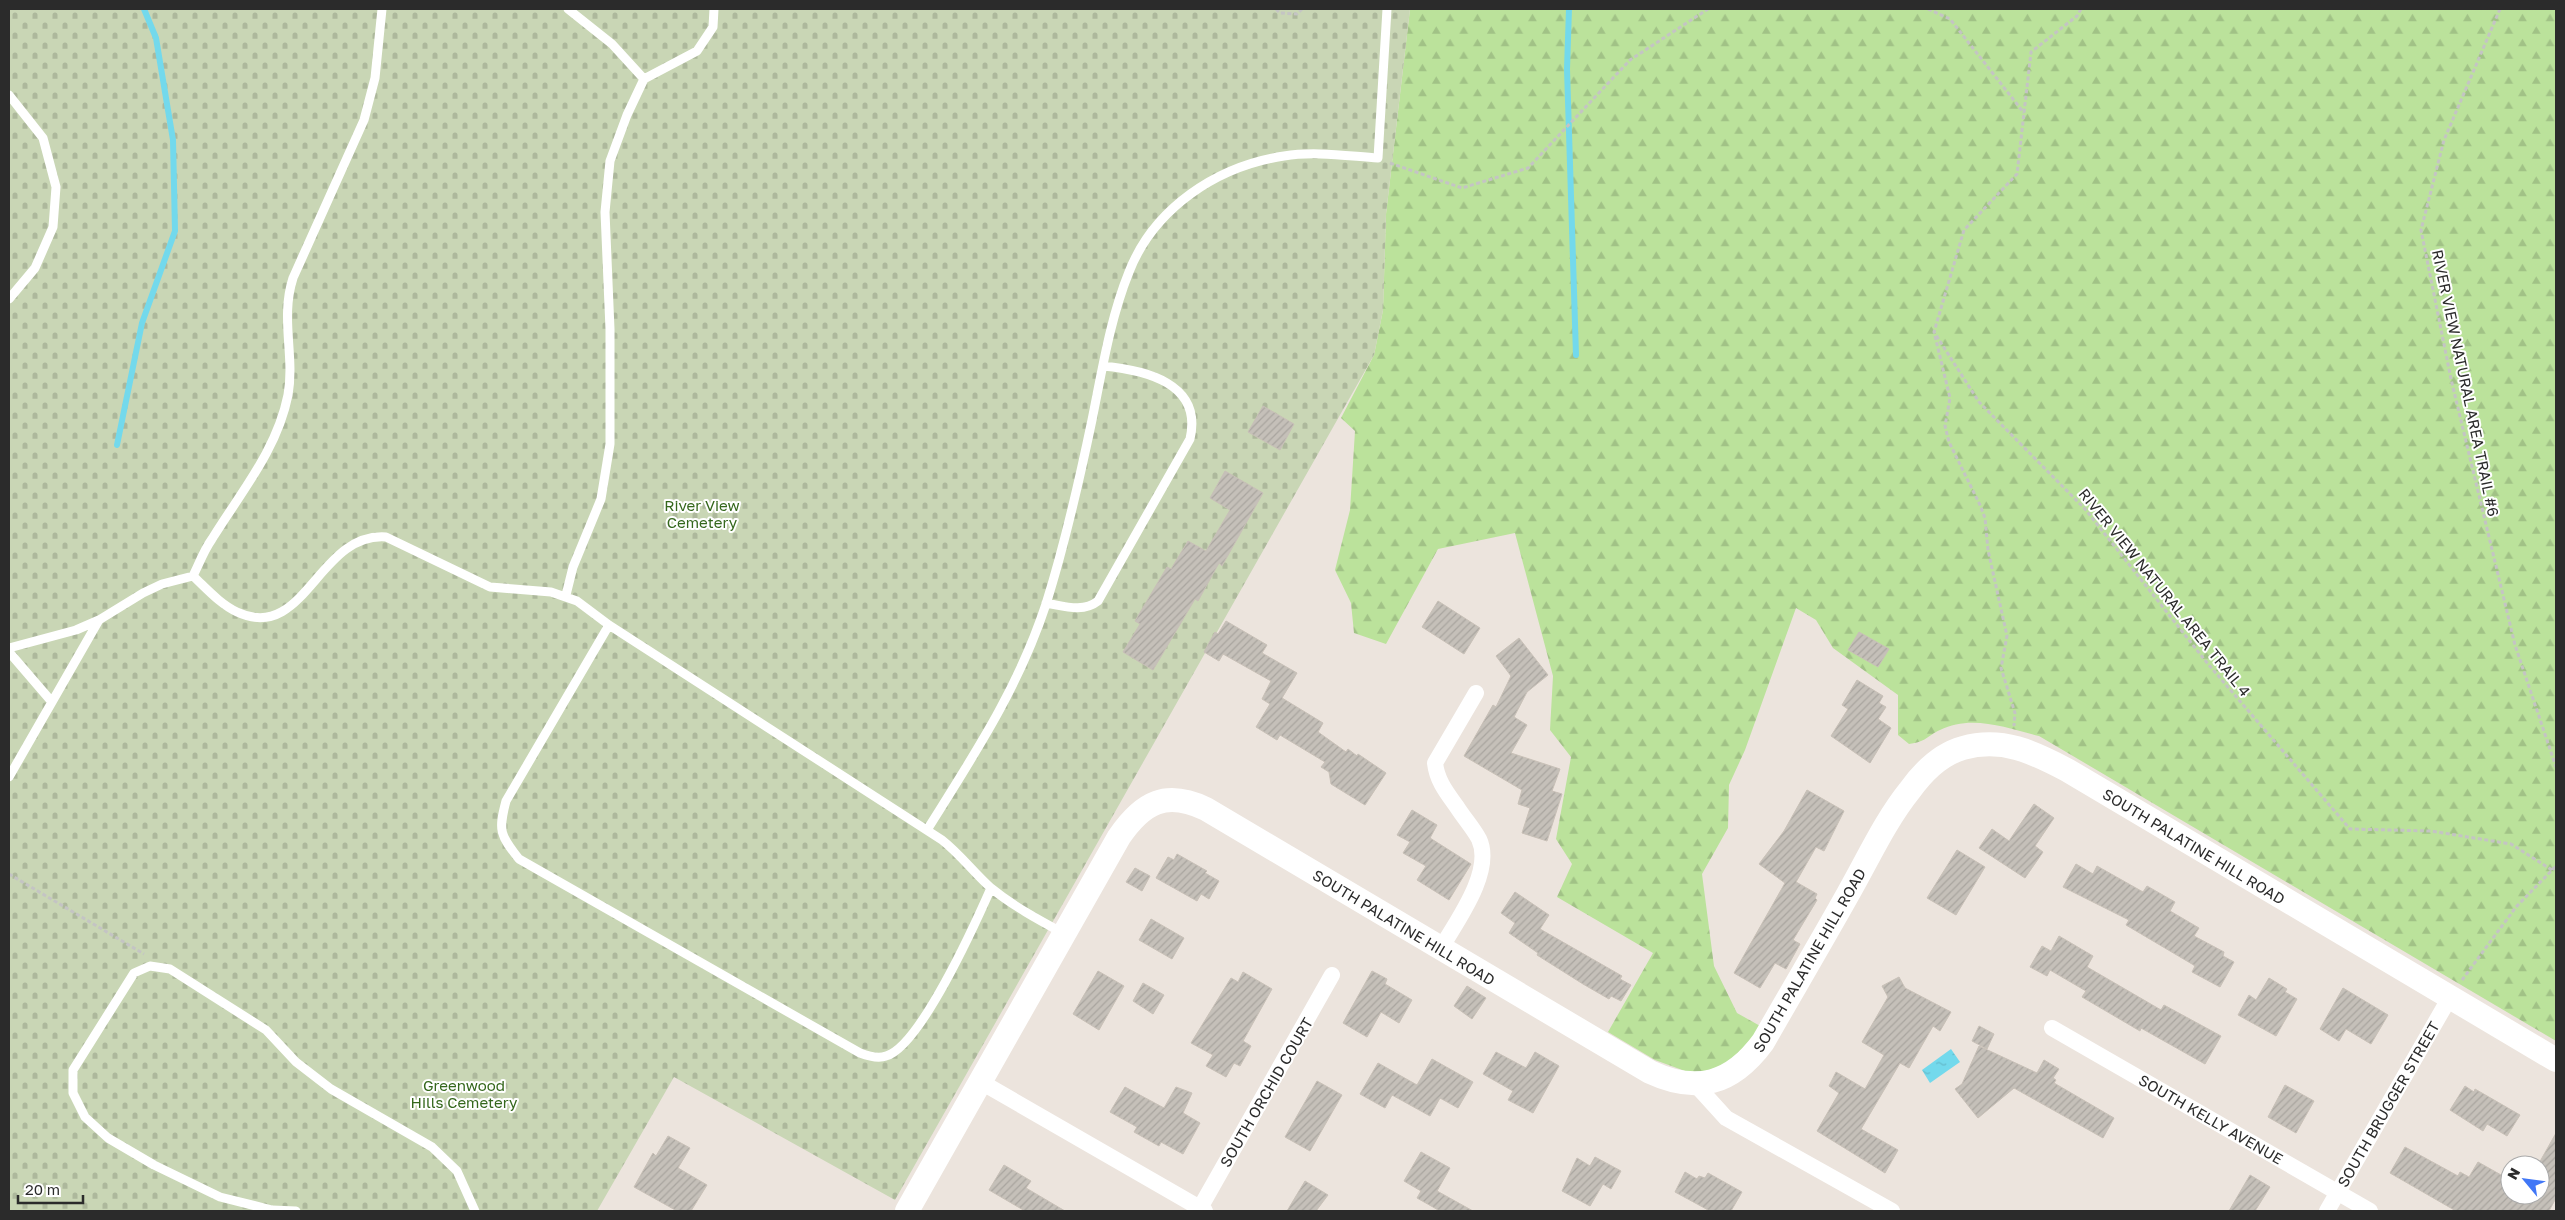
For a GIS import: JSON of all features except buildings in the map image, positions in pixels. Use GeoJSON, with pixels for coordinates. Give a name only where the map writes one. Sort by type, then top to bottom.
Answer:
{"type":"FeatureCollection","features":[{"type":"Feature","properties":{"kind":"street"},"geometry":{"type":"LineString","coordinates":[[1441,948],[1478,882],[1482,870],[1482,855],[1479,840],[1439,780],[1435,763],[1476,693]]}},
{"type":"Feature","properties":{"kind":"street","name":"SOUTH PALATINE HILL ROAD"},"geometry":{"type":"LineString","coordinates":[[907,1211],[1126,826],[1150,805],[1158,801],[1179,800],[1206,810],[1650,1072],[1669,1080],[1696,1085],[1712,1082],[1731,1074],[1748,1061],[1763,1042],[1893,816],[1922,775],[1943,758],[1963,748],[2005,745],[2029,750],[2067,770],[2556,1060]]}},
{"type":"Feature","properties":{"kind":"street","name":"SOUTH ORCHID COURT"},"geometry":{"type":"LineString","coordinates":[[1202,1210],[1332,975]]}},
{"type":"Feature","properties":{"kind":"street","name":"SOUTH BRUGGER STREET"},"geometry":{"type":"LineString","coordinates":[[2326,1211],[2450,997]]}},
{"type":"Feature","properties":{"kind":"street","name":"SOUTH KELLY AVENUE"},"geometry":{"type":"LineString","coordinates":[[2052,1028],[2370,1211]]}},
{"type":"Feature","properties":{"kind":"street"},"geometry":{"type":"LineString","coordinates":[[981,1082],[1202,1210]]}},
{"type":"Feature","properties":{"kind":"street"},"geometry":{"type":"LineString","coordinates":[[1696,1085],[1726,1118],[1892,1211]]}},
{"type":"Feature","properties":{"kind":"lane"},"geometry":{"type":"LineString","coordinates":[[9,648],[76,630],[99,620],[143,593],[162,584],[193,576],[210,541],[269,451],[277,434],[288,393],[288,295],[293,278],[364,120],[375,78],[382,9]]}},
{"type":"Feature","properties":{"kind":"lane"},"geometry":{"type":"LineString","coordinates":[[568,9],[612,44],[644,79]]}},
{"type":"Feature","properties":{"kind":"lane"},"geometry":{"type":"LineString","coordinates":[[566,595],[573,567],[601,499],[610,444],[610,329],[605,212],[610,161],[627,115],[644,79],[697,51],[714,27],[714,9]]}},
{"type":"Feature","properties":{"kind":"lane"},"geometry":{"type":"LineString","coordinates":[[927,830],[997,718],[1019,674],[1046,603],[1080,475],[1103,366],[1120,298],[1136,257],[1155,229],[1188,195],[1228,172],[1284,156],[1315,153],[1378,158],[1387,9]]}},
{"type":"Feature","properties":{"kind":"lane"},"geometry":{"type":"LineString","coordinates":[[9,95],[43,138],[56,187],[53,227],[35,268],[9,298]]}},
{"type":"Feature","properties":{"kind":"lane"},"geometry":{"type":"LineString","coordinates":[[1046,603],[1081,609],[1091,607],[1098,601],[1190,438],[1192,427],[1188,407],[1180,393],[1172,386],[1154,376],[1103,366]]}},
{"type":"Feature","properties":{"kind":"lane"},"geometry":{"type":"LineString","coordinates":[[193,576],[221,602],[237,612],[249,616],[268,617],[281,613],[293,604],[339,553],[360,540],[373,536],[386,537],[490,587],[566,595],[609,625],[927,830],[954,850],[991,888],[1008,901],[1065,934]]}},
{"type":"Feature","properties":{"kind":"lane"},"geometry":{"type":"LineString","coordinates":[[9,777],[99,620]]}},
{"type":"Feature","properties":{"kind":"lane"},"geometry":{"type":"LineString","coordinates":[[609,625],[506,801],[501,820],[503,839],[519,859],[860,1053],[871,1057],[886,1056],[896,1051],[907,1042],[918,1027],[968,939],[991,888]]}},
{"type":"Feature","properties":{"kind":"lane"},"geometry":{"type":"LineString","coordinates":[[9,652],[52,702]]}},
{"type":"Feature","properties":{"kind":"lane"},"geometry":{"type":"LineString","coordinates":[[296,1211],[272,1210],[220,1197],[154,1165],[108,1138],[85,1117],[73,1093],[73,1070],[134,973],[150,966],[170,969],[266,1030],[296,1062],[331,1090],[432,1147],[457,1171],[474,1211]]}},
{"type":"Feature","properties":{"kind":"path"},"geometry":{"type":"LineString","coordinates":[[1276,9],[1280,13],[1297,14],[1302,9]]}},
{"type":"Feature","properties":{"kind":"path"},"geometry":{"type":"LineString","coordinates":[[1378,158],[1462,188],[1528,168],[1630,60],[1708,9]]}},
{"type":"Feature","properties":{"kind":"path"},"geometry":{"type":"LineString","coordinates":[[1928,9],[1950,19],[2024,114]]}},
{"type":"Feature","properties":{"kind":"path"},"geometry":{"type":"LineString","coordinates":[[2005,745],[2015,726],[2015,712],[2001,668],[2007,636],[1988,550],[1985,518],[1949,442],[1944,426],[1950,398],[1934,332],[1964,230],[2017,174],[2031,52],[2077,16],[2081,9]]}},
{"type":"Feature","properties":{"kind":"path","name":"RIVER VIEW NATURAL AREA TRAIL #6"},"geometry":{"type":"LineString","coordinates":[[2500,9],[2444,140],[2422,230],[2451,379],[2515,645],[2556,766]]}},
{"type":"Feature","properties":{"kind":"path","name":"RIVER VIEW NATURAL AREA TRAIL 4"},"geometry":{"type":"LineString","coordinates":[[1934,332],[1979,402],[2085,509],[2208,664],[2350,829],[2431,831],[2511,844],[2552,870]]}},
{"type":"Feature","properties":{"kind":"path"},"geometry":{"type":"LineString","coordinates":[[2450,997],[2516,907],[2556,866]]}},
{"type":"Feature","properties":{"kind":"path"},"geometry":{"type":"LineString","coordinates":[[9,874],[170,969]]}},
{"type":"Feature","properties":{"kind":"green space","name":"River View Cemetery"},"geometry":{"type":"Polygon","coordinates":[[[9,9],[1410,9],[1386,214],[1383,310],[1374,355],[895,1200],[674,1077],[597,1211],[9,1211],[9,9]]]}},
{"type":"Feature","properties":{"kind":"green space"},"geometry":{"type":"Polygon","coordinates":[[[1410,9],[2556,9],[2556,1041],[2039,736],[2002,726],[1964,723],[1952,725],[1923,740],[1909,744],[1898,735],[1898,695],[1833,648],[1816,620],[1796,608],[1745,750],[1729,785],[1728,828],[1702,874],[1714,966],[1737,1013],[1762,1027],[1728,1064],[1699,1073],[1685,1071],[1655,1060],[1608,1032],[1653,953],[1557,897],[1572,864],[1556,839],[1571,757],[1550,730],[1553,676],[1515,533],[1438,549],[1386,644],[1354,633],[1351,603],[1335,570],[1350,510],[1355,431],[1341,418],[1374,355],[1383,310],[1386,214],[1410,9]]]}},
{"type":"Feature","properties":{"kind":"water"},"geometry":{"type":"Polygon","coordinates":[[[1951,1049],[1960,1062],[1930,1083],[1922,1070],[1951,1049]]]}},
{"type":"Feature","properties":{"kind":"waterway"},"geometry":{"type":"LineString","coordinates":[[117,445],[142,323],[175,231],[173,140],[156,38],[144,9]]}},
{"type":"Feature","properties":{"kind":"waterway"},"geometry":{"type":"LineString","coordinates":[[1569,9],[1567,69],[1576,355]]}},
{"type":"Feature","properties":{"kind":"park label","name":"Greenwood Hills Cemetery"},"geometry":{"type":"Point","coordinates":[464,1094]}}]}
